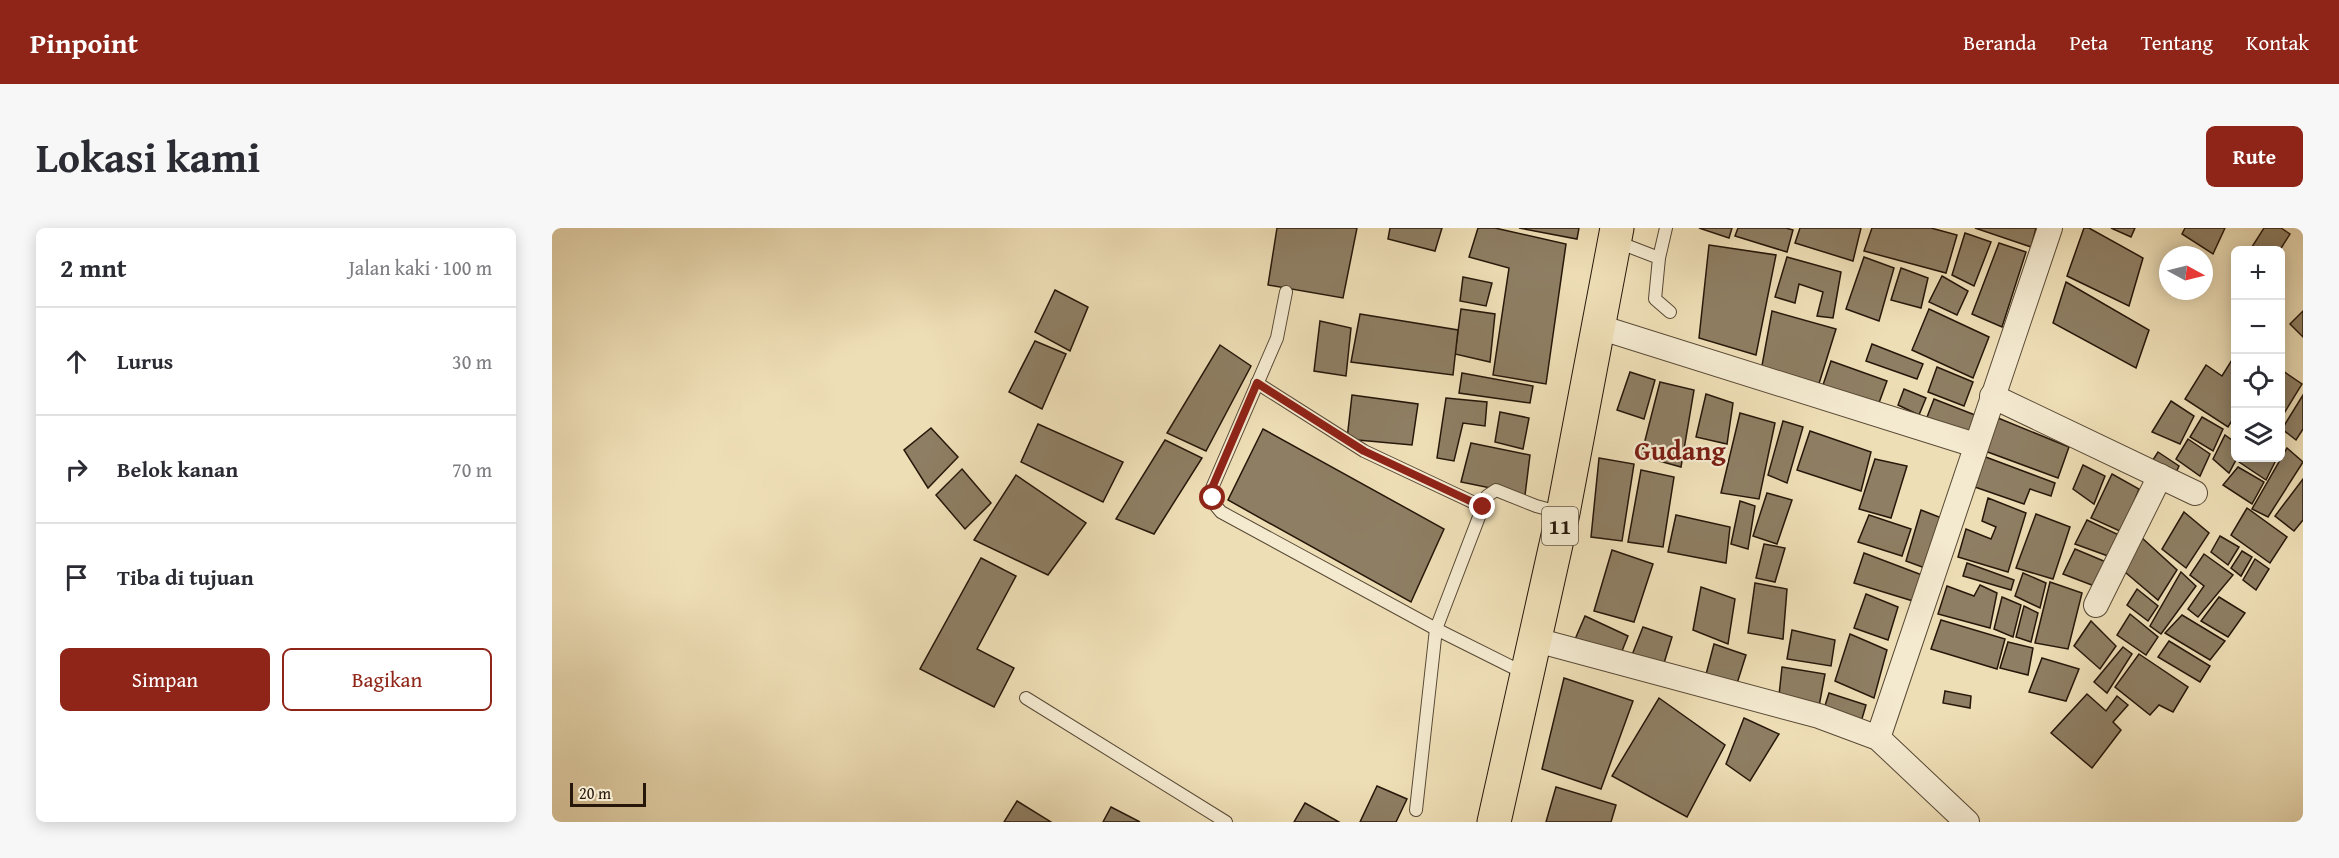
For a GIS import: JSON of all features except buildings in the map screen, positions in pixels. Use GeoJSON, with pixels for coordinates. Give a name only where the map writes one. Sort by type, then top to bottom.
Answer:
{"type":"FeatureCollection","features":[{"type":"Feature","properties":{"kind":"highway","name":"11"},"geometry":{"type":"LineString","coordinates":[[1494,822],[1563,513],[1616,234]]}},
{"type":"Feature","properties":{"kind":"street"},"geometry":{"type":"LineString","coordinates":[[1878,738],[2050,228]]}},
{"type":"Feature","properties":{"kind":"street"},"geometry":{"type":"LineString","coordinates":[[1599,327],[1975,445]]}},
{"type":"Feature","properties":{"kind":"street"},"geometry":{"type":"LineString","coordinates":[[1992,396],[2195,493]]}},
{"type":"Feature","properties":{"kind":"street"},"geometry":{"type":"LineString","coordinates":[[2096,605],[2160,476]]}},
{"type":"Feature","properties":{"kind":"street"},"geometry":{"type":"LineString","coordinates":[[1536,640],[1820,716],[1878,738],[1967,822]]}},
{"type":"Feature","properties":{"kind":"lane"},"geometry":{"type":"LineString","coordinates":[[1666,228],[1659,258],[1655,299],[1670,312]]}},
{"type":"Feature","properties":{"kind":"lane"},"geometry":{"type":"LineString","coordinates":[[1616,234],[1659,258]]}},
{"type":"Feature","properties":{"kind":"lane"},"geometry":{"type":"LineString","coordinates":[[1286,292],[1277,338],[1212,488],[1216,506],[1221,512],[1436,629],[1527,674]]}},
{"type":"Feature","properties":{"kind":"lane"},"geometry":{"type":"LineString","coordinates":[[1257,383],[1364,451],[1483,507]]}},
{"type":"Feature","properties":{"kind":"lane"},"geometry":{"type":"LineString","coordinates":[[1416,810],[1436,629],[1487,496],[1496,489],[1536,506],[1563,513]]}},
{"type":"Feature","properties":{"kind":"lane"},"geometry":{"type":"LineString","coordinates":[[1026,698],[1226,822]]}},
{"type":"Feature","properties":{"kind":"district","name":"Gudang"},"geometry":{"type":"Point","coordinates":[1680,450]}},
{"type":"Feature","properties":{"kind":"route"},"geometry":{"type":"LineString","coordinates":[[1213,498],[1212,488],[1257,383],[1364,451],[1483,507]]}}]}
